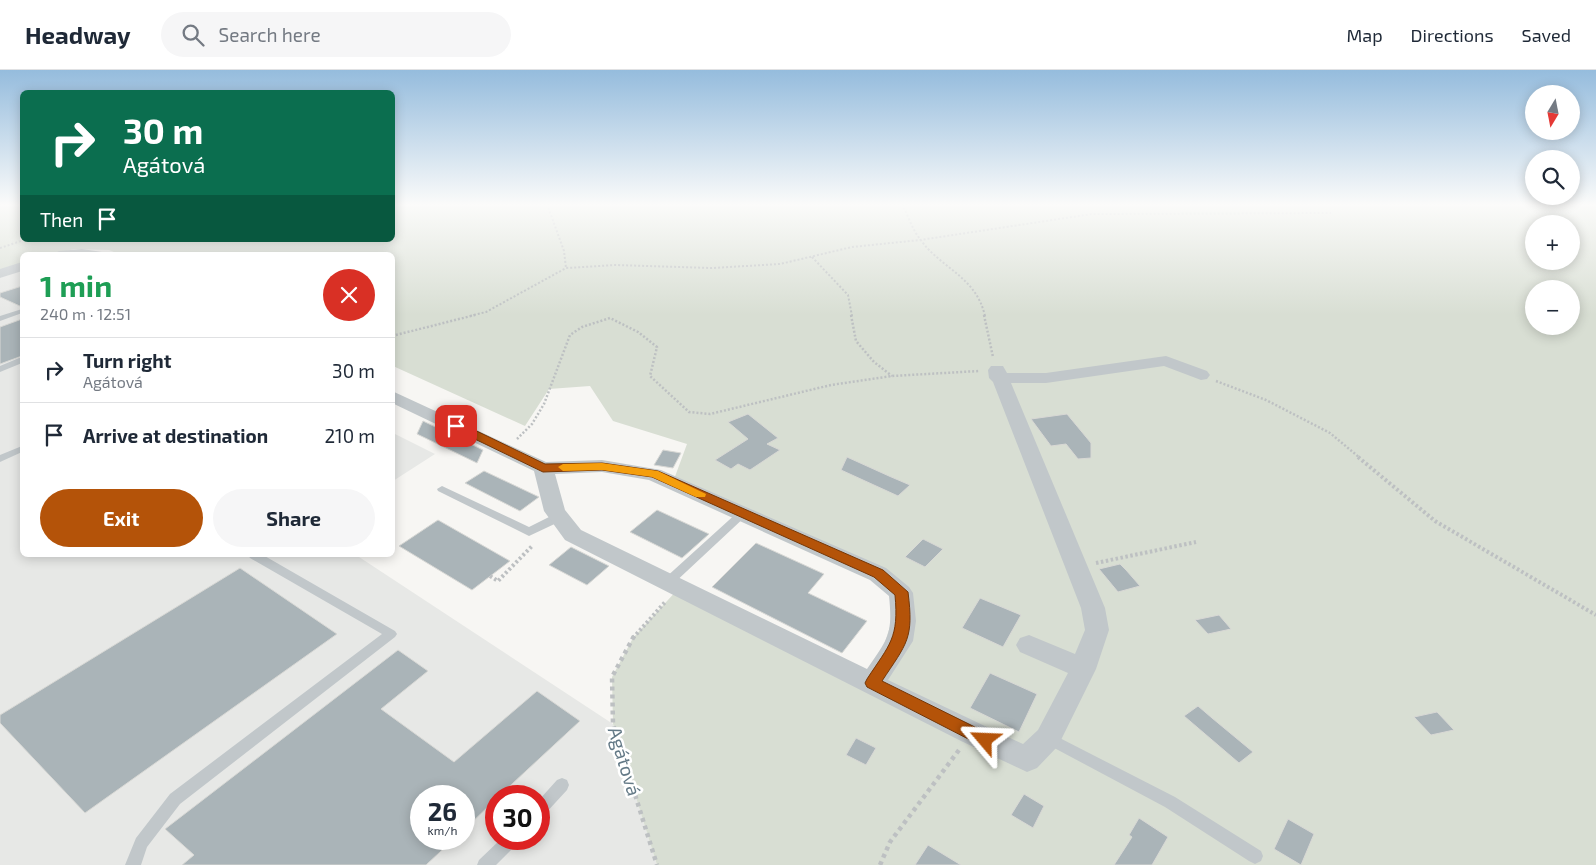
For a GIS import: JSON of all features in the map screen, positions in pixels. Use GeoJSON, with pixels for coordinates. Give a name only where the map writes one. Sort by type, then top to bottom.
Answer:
{"type":"FeatureCollection","features":[{"type":"Feature","properties":{"kind":"street"},"geometry":{"type":"LineString","coordinates":[[0,274],[20,267]]}},
{"type":"Feature","properties":{"kind":"street"},"geometry":{"type":"LineString","coordinates":[[543,468],[555,512],[573,535],[1027,759],[1048,738],[1083,669],[1097,630],[1093,608],[997,374],[1046,378],[1166,360],[1202,375]]}},
{"type":"Feature","properties":{"kind":"street"},"geometry":{"type":"LineString","coordinates":[[395,397],[543,468],[602,466],[654,474],[878,574],[901,592],[904,621],[900,641],[872,683]]}},
{"type":"Feature","properties":{"kind":"street"},"geometry":{"type":"LineString","coordinates":[[1029,645],[1083,669]]}},
{"type":"Feature","properties":{"kind":"lane"},"geometry":{"type":"LineString","coordinates":[[0,319],[20,312]]}},
{"type":"Feature","properties":{"kind":"lane"},"geometry":{"type":"LineString","coordinates":[[0,369],[20,361]]}},
{"type":"Feature","properties":{"kind":"lane"},"geometry":{"type":"LineString","coordinates":[[0,459],[20,450]]}},
{"type":"Feature","properties":{"kind":"lane"},"geometry":{"type":"LineString","coordinates":[[442,489],[529,532],[559,517]]}},
{"type":"Feature","properties":{"kind":"lane"},"geometry":{"type":"LineString","coordinates":[[674,585],[743,513]]}},
{"type":"Feature","properties":{"kind":"lane"},"geometry":{"type":"LineString","coordinates":[[133,865],[141,843],[175,799],[391,634],[257,557]]}},
{"type":"Feature","properties":{"kind":"lane"},"geometry":{"type":"LineString","coordinates":[[1048,738],[1170,802],[1255,856]]}},
{"type":"Feature","properties":{"kind":"lane"},"geometry":{"type":"LineString","coordinates":[[550,799],[562,786]]}},
{"type":"Feature","properties":{"kind":"lane"},"geometry":{"type":"LineString","coordinates":[[485,865],[501,850]]}},
{"type":"Feature","properties":{"kind":"path"},"geometry":{"type":"LineString","coordinates":[[0,248],[20,241]]}},
{"type":"Feature","properties":{"kind":"path"},"geometry":{"type":"LineString","coordinates":[[560,241],[566,268]]}},
{"type":"Feature","properties":{"kind":"path"},"geometry":{"type":"LineString","coordinates":[[395,335],[486,312],[566,268],[616,265],[742,268],[780,264],[852,247],[909,241]]}},
{"type":"Feature","properties":{"kind":"path"},"geometry":{"type":"LineString","coordinates":[[504,448],[527,432],[538,416],[559,369],[564,342],[575,330],[610,318],[638,332],[656,347],[650,376],[689,412],[710,414],[831,385],[892,376],[997,374],[983,308],[971,286],[921,241]]}},
{"type":"Feature","properties":{"kind":"path"},"geometry":{"type":"LineString","coordinates":[[812,257],[848,295],[856,341],[874,362],[892,376]]}},
{"type":"Feature","properties":{"kind":"path"},"geometry":{"type":"LineString","coordinates":[[1202,375],[1266,400],[1330,433],[1435,520],[1596,615]]}},
{"type":"Feature","properties":{"kind":"path"},"geometry":{"type":"LineString","coordinates":[[490,576],[498,581],[559,517]]}},
{"type":"Feature","properties":{"kind":"path"},"geometry":{"type":"LineString","coordinates":[[1076,567],[1196,542]]}},
{"type":"Feature","properties":{"kind":"path","name":"Agátová"},"geometry":{"type":"LineString","coordinates":[[658,865],[612,724],[612,677],[633,638],[674,585]]}},
{"type":"Feature","properties":{"kind":"path"},"geometry":{"type":"LineString","coordinates":[[880,865],[890,842],[972,733]]}},
{"type":"Feature","properties":{"kind":"shaded area"},"geometry":{"type":"Polygon","coordinates":[[[0,241],[1525,241],[1525,270],[1580,270],[1580,241],[1596,241],[1596,865],[657,865],[613,724],[612,677],[633,638],[679,588],[872,683],[901,592],[673,482],[687,444],[613,421],[590,386],[549,389],[525,426],[395,367],[395,252],[114,252],[109,250],[74,249],[62,252],[20,252],[20,265],[0,272],[0,241]]]}},
{"type":"Feature","properties":{"kind":"shaded area"},"geometry":{"type":"Polygon","coordinates":[[[20,271],[20,557],[359,557],[613,724],[657,865],[0,865],[0,278],[20,271]]]}},
{"type":"Feature","properties":{"kind":"shaded area"},"geometry":{"type":"Polygon","coordinates":[[[395,434],[435,454],[395,480],[395,434]]]}},
{"type":"Feature","properties":{"kind":"building"},"geometry":{"type":"Polygon","coordinates":[[[20,287],[20,306],[0,297],[0,293],[20,287]]]}},
{"type":"Feature","properties":{"kind":"building"},"geometry":{"type":"Polygon","coordinates":[[[20,320],[20,357],[0,364],[0,327],[20,320]]]}},
{"type":"Feature","properties":{"kind":"building"},"geometry":{"type":"Polygon","coordinates":[[[748,414],[778,438],[767,444],[780,450],[750,470],[738,464],[731,469],[715,460],[748,439],[728,422],[748,414]]]}},
{"type":"Feature","properties":{"kind":"building"},"geometry":{"type":"Polygon","coordinates":[[[1067,414],[1091,443],[1091,458],[1078,459],[1066,444],[1051,446],[1031,419],[1067,414]]]}},
{"type":"Feature","properties":{"kind":"building"},"geometry":{"type":"Polygon","coordinates":[[[423,421],[483,450],[477,463],[417,434],[423,421]]]}},
{"type":"Feature","properties":{"kind":"building"},"geometry":{"type":"Polygon","coordinates":[[[663,450],[681,453],[673,468],[654,465],[663,450]]]}},
{"type":"Feature","properties":{"kind":"building"},"geometry":{"type":"Polygon","coordinates":[[[847,457],[910,485],[898,496],[841,470],[847,457]]]}},
{"type":"Feature","properties":{"kind":"building"},"geometry":{"type":"Polygon","coordinates":[[[484,471],[539,497],[520,511],[465,483],[484,471]]]}},
{"type":"Feature","properties":{"kind":"building"},"geometry":{"type":"Polygon","coordinates":[[[657,510],[709,534],[682,558],[630,532],[657,510]]]}},
{"type":"Feature","properties":{"kind":"building"},"geometry":{"type":"Polygon","coordinates":[[[438,520],[510,561],[472,590],[399,546],[438,520]]]}},
{"type":"Feature","properties":{"kind":"building"},"geometry":{"type":"Polygon","coordinates":[[[923,539],[943,549],[925,567],[905,557],[923,539]]]}},
{"type":"Feature","properties":{"kind":"building"},"geometry":{"type":"Polygon","coordinates":[[[756,543],[824,574],[808,593],[867,621],[842,653],[712,587],[756,543]]]}},
{"type":"Feature","properties":{"kind":"building"},"geometry":{"type":"Polygon","coordinates":[[[571,547],[609,566],[587,585],[549,565],[571,547]]]}},
{"type":"Feature","properties":{"kind":"building"},"geometry":{"type":"Polygon","coordinates":[[[1120,564],[1140,586],[1118,592],[1099,569],[1120,564]]]}},
{"type":"Feature","properties":{"kind":"building"},"geometry":{"type":"Polygon","coordinates":[[[240,568],[337,634],[85,813],[0,723],[0,715],[240,568]]]}},
{"type":"Feature","properties":{"kind":"building"},"geometry":{"type":"Polygon","coordinates":[[[980,598],[1021,615],[1003,647],[962,628],[980,598]]]}},
{"type":"Feature","properties":{"kind":"building"},"geometry":{"type":"Polygon","coordinates":[[[1219,615],[1231,629],[1208,634],[1195,620],[1219,615]]]}},
{"type":"Feature","properties":{"kind":"building"},"geometry":{"type":"Polygon","coordinates":[[[398,650],[428,671],[381,709],[454,762],[537,691],[580,721],[511,785],[485,785],[485,810],[475,819],[475,785],[410,785],[410,850],[442,850],[426,865],[182,865],[194,855],[165,829],[398,650]]]}},
{"type":"Feature","properties":{"kind":"building"},"geometry":{"type":"Polygon","coordinates":[[[990,673],[1037,694],[1019,732],[970,708],[990,673]]]}},
{"type":"Feature","properties":{"kind":"building"},"geometry":{"type":"Polygon","coordinates":[[[1198,706],[1253,752],[1239,763],[1184,716],[1198,706]]]}},
{"type":"Feature","properties":{"kind":"building"},"geometry":{"type":"Polygon","coordinates":[[[1437,712],[1454,730],[1431,735],[1414,717],[1437,712]]]}},
{"type":"Feature","properties":{"kind":"building"},"geometry":{"type":"Polygon","coordinates":[[[856,738],[876,748],[866,765],[846,755],[856,738]]]}},
{"type":"Feature","properties":{"kind":"building"},"geometry":{"type":"Polygon","coordinates":[[[1024,794],[1044,806],[1033,828],[1011,815],[1024,794]]]}},
{"type":"Feature","properties":{"kind":"building"},"geometry":{"type":"Polygon","coordinates":[[[1139,818],[1168,837],[1152,865],[1114,865],[1132,837],[1129,835],[1139,818]]]}},
{"type":"Feature","properties":{"kind":"building"},"geometry":{"type":"Polygon","coordinates":[[[1288,819],[1314,834],[1301,865],[1274,849],[1288,819]]]}},
{"type":"Feature","properties":{"kind":"building"},"geometry":{"type":"Polygon","coordinates":[[[928,845],[961,865],[915,865],[928,845]]]}},
{"type":"Feature","properties":{"kind":"slow traffic"},"geometry":{"type":"LineString","coordinates":[[563,467],[602,466],[654,474],[700,494]]}},
{"type":"Feature","properties":{"kind":"route"},"geometry":{"type":"LineString","coordinates":[[456,426],[543,468],[602,466],[654,474],[878,574],[901,592],[904,621],[900,641],[872,683],[985,740]]}}]}
